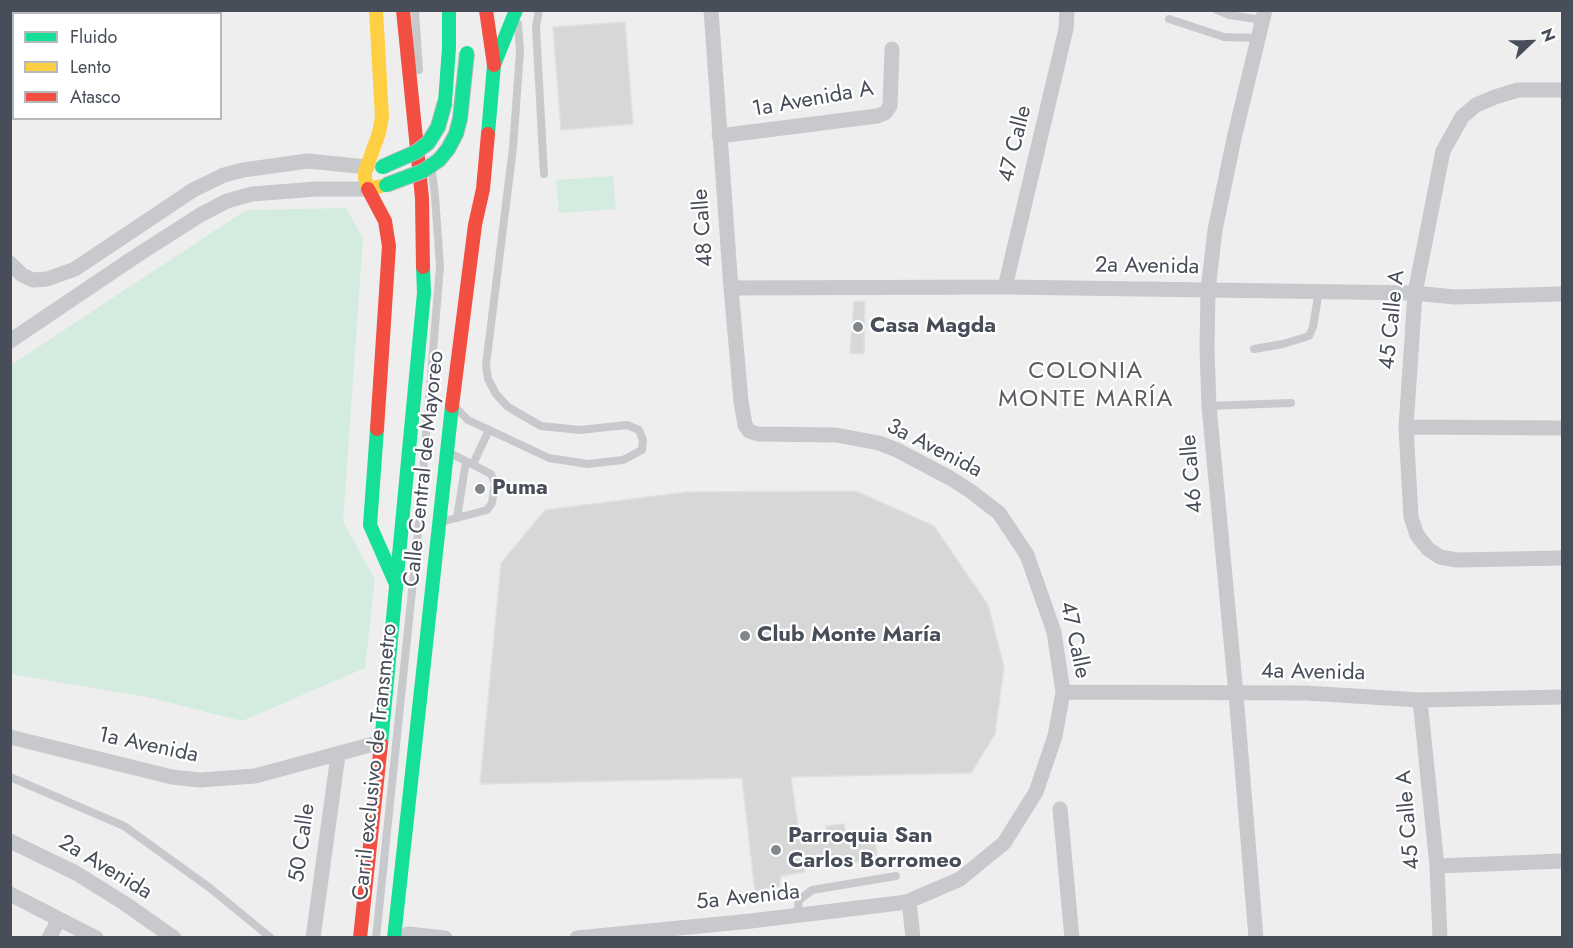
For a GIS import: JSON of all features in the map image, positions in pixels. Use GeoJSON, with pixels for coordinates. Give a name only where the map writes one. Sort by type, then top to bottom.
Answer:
{"type":"FeatureCollection","features":[{"type":"Feature","properties":{"kind":"main road"},"geometry":{"type":"LineString","coordinates":[[375,167],[382,117],[376,10]]}},
{"type":"Feature","properties":{"kind":"main road","name":"Calle Central de Mayoreo"},"geometry":{"type":"LineString","coordinates":[[360,938],[424,293],[422,198],[403,10]]}},
{"type":"Feature","properties":{"kind":"main road"},"geometry":{"type":"LineString","coordinates":[[396,584],[370,525],[389,246],[385,221],[368,189],[365,178],[375,167],[416,152],[428,143],[438,127],[445,102],[449,10]]}},
{"type":"Feature","properties":{"kind":"main road"},"geometry":{"type":"LineString","coordinates":[[368,189],[386,185],[426,170],[448,149],[460,119],[471,43],[484,10]]}},
{"type":"Feature","properties":{"kind":"main road"},"geometry":{"type":"LineString","coordinates":[[484,10],[494,65]]}},
{"type":"Feature","properties":{"kind":"main road","name":"Calle Central de Mayoreo"},"geometry":{"type":"LineString","coordinates":[[401,936],[439,523],[474,225],[483,189],[494,65],[516,11]]}},
{"type":"Feature","properties":{"kind":"street","name":"48 Calle"},"geometry":{"type":"LineString","coordinates":[[711,10],[741,401],[745,425],[758,435]]}},
{"type":"Feature","properties":{"kind":"street","name":"47 Calle"},"geometry":{"type":"LineString","coordinates":[[1005,287],[1066,29],[1067,10]]}},
{"type":"Feature","properties":{"kind":"street","name":"46 Calle"},"geometry":{"type":"LineString","coordinates":[[1256,938],[1209,406],[1206,349],[1208,290],[1215,230],[1264,15]]}},
{"type":"Feature","properties":{"kind":"street","name":"1a Avenida A"},"geometry":{"type":"LineString","coordinates":[[719,136],[866,118],[885,113],[890,106],[892,49]]}},
{"type":"Feature","properties":{"kind":"street","name":"45 Calle A"},"geometry":{"type":"LineString","coordinates":[[1563,90],[1518,90],[1476,105],[1462,117],[1443,151],[1415,293],[1406,427],[1411,517],[1417,535],[1428,549],[1440,556],[1457,560],[1563,558]]}},
{"type":"Feature","properties":{"kind":"street"},"geometry":{"type":"LineString","coordinates":[[10,276],[33,280],[47,279],[75,269],[193,190],[224,175],[243,170],[308,161],[375,167]]}},
{"type":"Feature","properties":{"kind":"street"},"geometry":{"type":"LineString","coordinates":[[10,341],[142,252],[200,215],[227,201],[252,194],[316,189],[368,189]]}},
{"type":"Feature","properties":{"kind":"street"},"geometry":{"type":"LineString","coordinates":[[10,263],[22,275],[33,280]]}},
{"type":"Feature","properties":{"kind":"street","name":"2a Avenida"},"geometry":{"type":"LineString","coordinates":[[731,288],[1005,287],[1415,293],[1454,297],[1563,294]]}},
{"type":"Feature","properties":{"kind":"street"},"geometry":{"type":"LineString","coordinates":[[1406,427],[1563,428]]}},
{"type":"Feature","properties":{"kind":"street","name":"3a Avenida"},"geometry":{"type":"LineString","coordinates":[[758,435],[836,435],[879,443],[897,450],[969,490],[999,513],[1027,555]]}},
{"type":"Feature","properties":{"kind":"street","name":"47 Calle"},"geometry":{"type":"LineString","coordinates":[[1027,555],[1054,632],[1063,692],[1055,736]]}},
{"type":"Feature","properties":{"kind":"street","name":"4a Avenida"},"geometry":{"type":"LineString","coordinates":[[1063,692],[1305,693],[1420,700],[1563,697]]}},
{"type":"Feature","properties":{"kind":"street","name":"45 Calle A"},"geometry":{"type":"LineString","coordinates":[[1420,700],[1437,866],[1440,938]]}},
{"type":"Feature","properties":{"kind":"street","name":"5a Avenida"},"geometry":{"type":"LineString","coordinates":[[577,938],[751,921],[909,901],[960,879],[1004,843],[1036,792],[1055,736]]}},
{"type":"Feature","properties":{"kind":"street","name":"1a Avenida"},"geometry":{"type":"LineString","coordinates":[[10,737],[172,777],[200,780],[242,779],[381,742]]}},
{"type":"Feature","properties":{"kind":"street","name":"50 Calle"},"geometry":{"type":"LineString","coordinates":[[313,938],[339,755]]}},
{"type":"Feature","properties":{"kind":"street"},"geometry":{"type":"LineString","coordinates":[[1060,809],[1072,938]]}},
{"type":"Feature","properties":{"kind":"street","name":"2a Avenida"},"geometry":{"type":"LineString","coordinates":[[10,841],[76,873],[174,938]]}},
{"type":"Feature","properties":{"kind":"street"},"geometry":{"type":"LineString","coordinates":[[1437,866],[1563,861]]}},
{"type":"Feature","properties":{"kind":"street"},"geometry":{"type":"LineString","coordinates":[[10,894],[96,938]]}},
{"type":"Feature","properties":{"kind":"street"},"geometry":{"type":"LineString","coordinates":[[909,901],[913,938]]}},
{"type":"Feature","properties":{"kind":"street"},"geometry":{"type":"LineString","coordinates":[[49,938],[59,919]]}},
{"type":"Feature","properties":{"kind":"street"},"geometry":{"type":"LineString","coordinates":[[751,921],[752,938]]}},
{"type":"Feature","properties":{"kind":"street"},"geometry":{"type":"LineString","coordinates":[[401,936],[445,938]]}},
{"type":"Feature","properties":{"kind":"lane"},"geometry":{"type":"LineString","coordinates":[[416,10],[420,78]]}},
{"type":"Feature","properties":{"kind":"lane"},"geometry":{"type":"LineString","coordinates":[[539,10],[536,27],[544,174]]}},
{"type":"Feature","properties":{"kind":"lane"},"geometry":{"type":"LineString","coordinates":[[1217,10],[1229,15],[1264,15]]}},
{"type":"Feature","properties":{"kind":"lane"},"geometry":{"type":"LineString","coordinates":[[452,405],[468,420],[549,458],[588,464],[623,460],[642,450],[643,440],[639,430],[627,425],[580,430],[541,426],[508,407],[496,394],[488,379],[486,365],[513,148],[520,51],[516,11]]}},
{"type":"Feature","properties":{"kind":"lane"},"geometry":{"type":"LineString","coordinates":[[1169,19],[1224,37],[1258,38]]}},
{"type":"Feature","properties":{"kind":"lane"},"geometry":{"type":"LineString","coordinates":[[421,101],[422,112]]}},
{"type":"Feature","properties":{"kind":"lane","name":"Carril exclusivo de Transmetro"},"geometry":{"type":"LineString","coordinates":[[376,938],[432,377],[440,266],[435,196],[425,133]]}},
{"type":"Feature","properties":{"kind":"lane"},"geometry":{"type":"LineString","coordinates":[[1254,349],[1309,336],[1314,327],[1319,291]]}},
{"type":"Feature","properties":{"kind":"lane"},"geometry":{"type":"LineString","coordinates":[[1209,406],[1291,403]]}},
{"type":"Feature","properties":{"kind":"lane"},"geometry":{"type":"LineString","coordinates":[[457,518],[470,463],[489,430]]}},
{"type":"Feature","properties":{"kind":"lane"},"geometry":{"type":"LineString","coordinates":[[439,523],[487,510],[492,503],[495,483],[491,474],[447,452]]}},
{"type":"Feature","properties":{"kind":"lane"},"geometry":{"type":"LineString","coordinates":[[10,777],[124,826],[210,888],[271,938]]}},
{"type":"Feature","properties":{"kind":"lane"},"geometry":{"type":"LineString","coordinates":[[797,915],[799,900],[812,890],[896,876]]}},
{"type":"Feature","properties":{"kind":"green space"},"geometry":{"type":"Polygon","coordinates":[[[613,176],[616,209],[559,213],[556,180],[613,176]]]}},
{"type":"Feature","properties":{"kind":"green space"},"geometry":{"type":"Polygon","coordinates":[[[346,208],[363,238],[343,522],[375,579],[365,668],[242,721],[147,697],[11,674],[11,365],[246,210],[346,208]]]}},
{"type":"Feature","properties":{"kind":"building"},"geometry":{"type":"Polygon","coordinates":[[[625,22],[633,124],[561,130],[553,27],[625,22]]]}},
{"type":"Feature","properties":{"kind":"building","name":"Casa Magda"},"geometry":{"type":"Polygon","coordinates":[[[865,301],[864,354],[850,353],[854,302],[865,301]]]}},
{"type":"Feature","properties":{"kind":"building","name":"Club Monte María"},"geometry":{"type":"Polygon","coordinates":[[[856,491],[934,526],[988,605],[1004,667],[995,734],[971,773],[791,777],[800,840],[827,837],[826,826],[844,824],[846,835],[874,832],[877,859],[831,866],[831,861],[804,864],[805,872],[781,876],[779,887],[767,888],[768,901],[756,901],[742,778],[480,784],[501,563],[545,510],[687,492],[856,491]]]}},
{"type":"Feature","properties":{"kind":"traffic: fast"},"geometry":{"type":"LineString","coordinates":[[445,102],[449,10]]}},
{"type":"Feature","properties":{"kind":"traffic: fast"},"geometry":{"type":"LineString","coordinates":[[488,134],[494,65],[516,10]]}},
{"type":"Feature","properties":{"kind":"traffic: fast"},"geometry":{"type":"LineString","coordinates":[[386,185],[423,171],[439,160],[448,149],[456,134],[460,119],[467,53]]}},
{"type":"Feature","properties":{"kind":"traffic: fast"},"geometry":{"type":"LineString","coordinates":[[382,167],[416,152],[428,143],[438,127],[445,102]]}},
{"type":"Feature","properties":{"kind":"traffic: fast"},"geometry":{"type":"LineString","coordinates":[[381,744],[424,293],[423,267]]}},
{"type":"Feature","properties":{"kind":"traffic: fast"},"geometry":{"type":"LineString","coordinates":[[394,938],[452,406]]}},
{"type":"Feature","properties":{"kind":"traffic: fast"},"geometry":{"type":"LineString","coordinates":[[377,429],[370,525],[395,582]]}},
{"type":"Feature","properties":{"kind":"traffic: slow"},"geometry":{"type":"LineString","coordinates":[[376,10],[382,117],[365,178],[368,189],[386,185]]}},
{"type":"Feature","properties":{"kind":"traffic: jam"},"geometry":{"type":"LineString","coordinates":[[403,10],[422,198],[423,267]]}},
{"type":"Feature","properties":{"kind":"traffic: jam"},"geometry":{"type":"LineString","coordinates":[[486,10],[494,65]]}},
{"type":"Feature","properties":{"kind":"traffic: jam"},"geometry":{"type":"LineString","coordinates":[[452,406],[475,225],[483,189],[488,134]]}},
{"type":"Feature","properties":{"kind":"traffic: jam"},"geometry":{"type":"LineString","coordinates":[[368,189],[385,221],[389,246],[377,429]]}},
{"type":"Feature","properties":{"kind":"traffic: jam"},"geometry":{"type":"LineString","coordinates":[[360,938],[381,744]]}},
{"type":"Feature","properties":{"kind":"place","name":"Casa Magda"},"geometry":{"type":"Point","coordinates":[858,327]}},
{"type":"Feature","properties":{"kind":"place","name":"Puma"},"geometry":{"type":"Point","coordinates":[480,489]}},
{"type":"Feature","properties":{"kind":"place","name":"Club Monte María"},"geometry":{"type":"Point","coordinates":[745,636]}},
{"type":"Feature","properties":{"kind":"place","name":"Parroquia San Carlos Borromeo"},"geometry":{"type":"Point","coordinates":[776,850]}},
{"type":"Feature","properties":{"kind":"district","name":"COLONIA MONTE MARÍA"},"geometry":{"type":"Point","coordinates":[1086,386]}}]}
